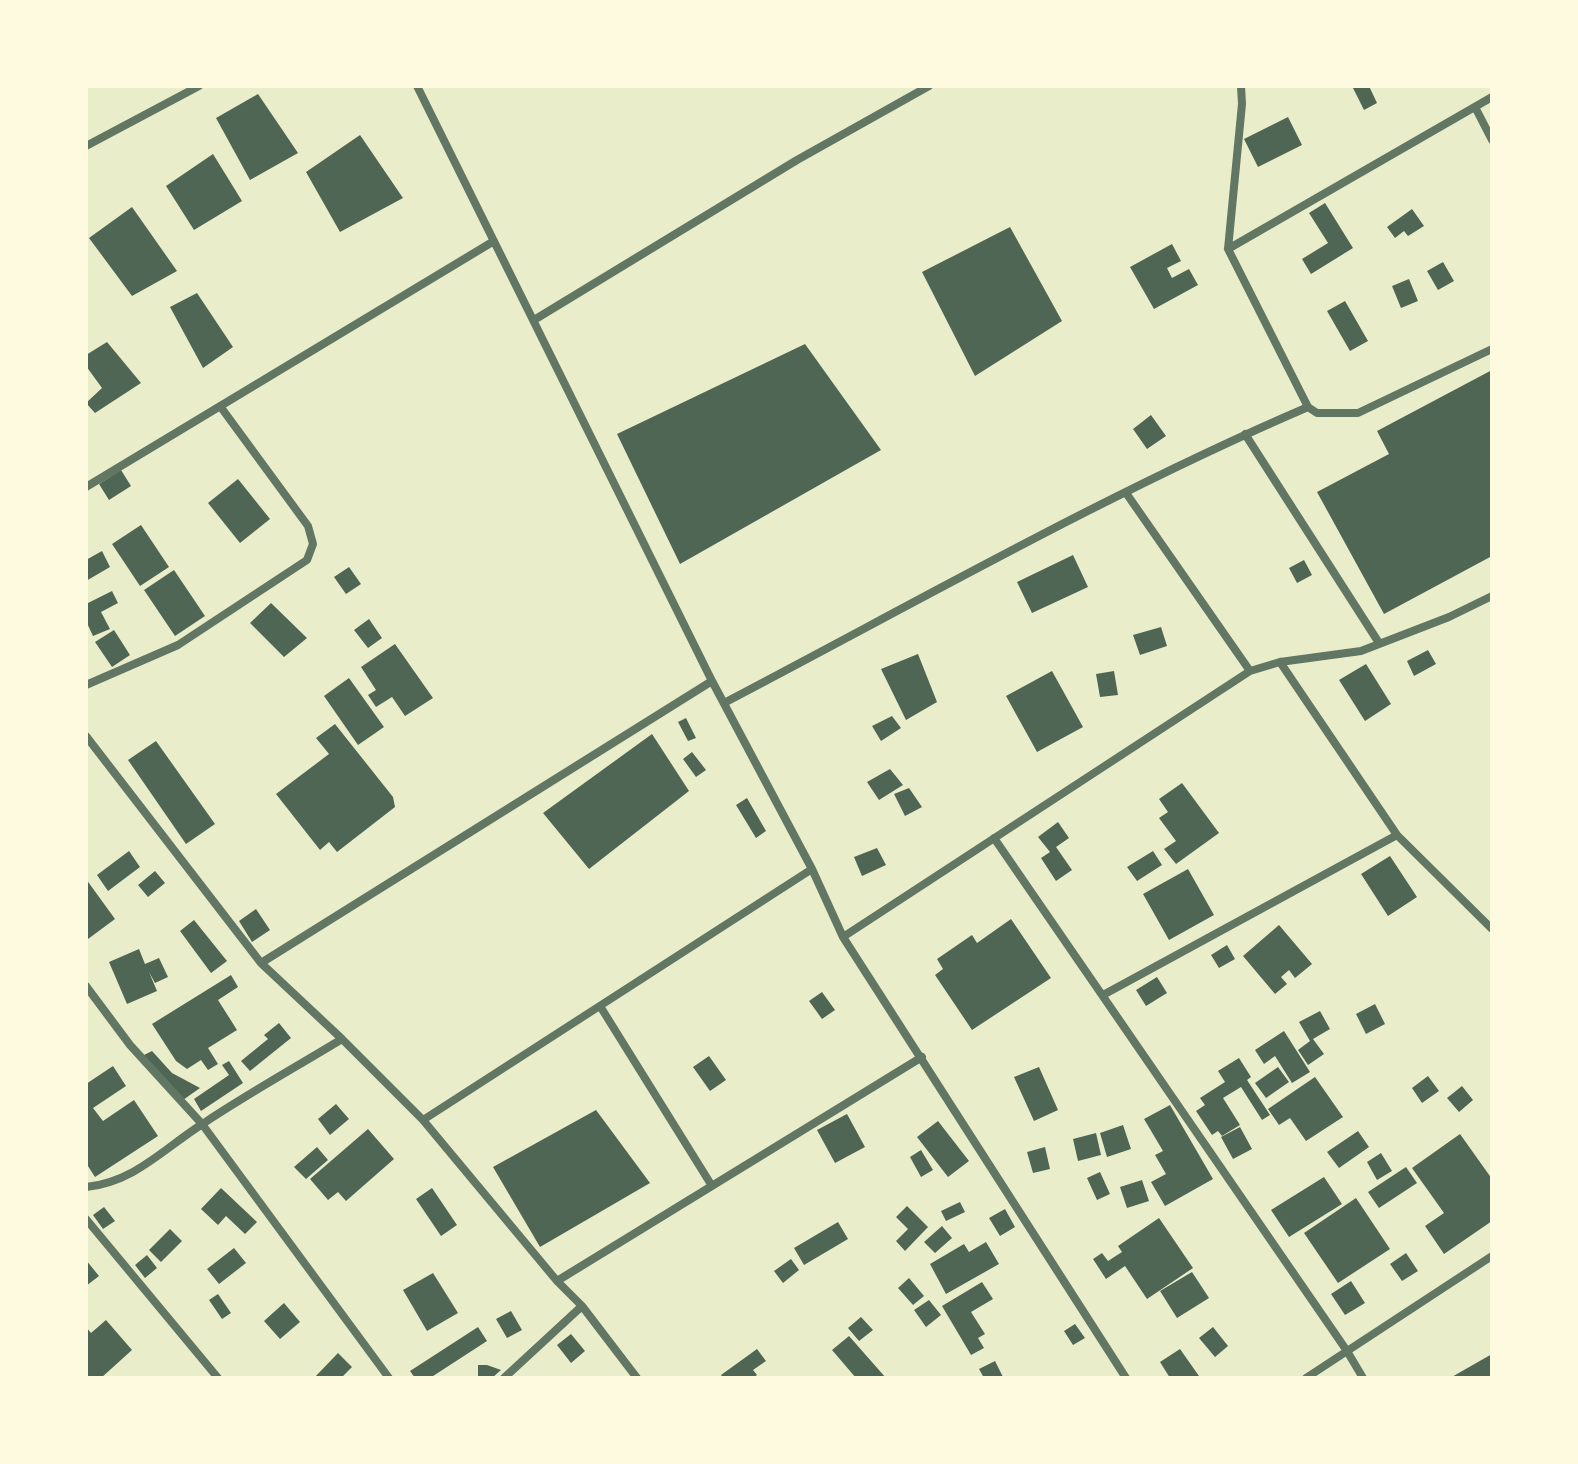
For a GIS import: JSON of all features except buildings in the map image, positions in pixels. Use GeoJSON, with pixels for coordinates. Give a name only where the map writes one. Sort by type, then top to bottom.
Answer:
{"type":"FeatureCollection","features":[{"type":"Feature","properties":{"kind":"street"},"geometry":{"type":"LineString","coordinates":[[86,146],[199,86]]}},
{"type":"Feature","properties":{"kind":"street"},"geometry":{"type":"LineString","coordinates":[[417,86],[712,681],[812,869],[843,937],[1126,1378]]}},
{"type":"Feature","properties":{"kind":"street"},"geometry":{"type":"LineString","coordinates":[[534,320],[797,160],[929,86]]}},
{"type":"Feature","properties":{"kind":"street"},"geometry":{"type":"LineString","coordinates":[[1241,86],[1242,104],[1228,249],[1308,407],[1317,413],[1358,413],[1492,349]]}},
{"type":"Feature","properties":{"kind":"street"},"geometry":{"type":"LineString","coordinates":[[1228,249],[1492,97]]}},
{"type":"Feature","properties":{"kind":"street"},"geometry":{"type":"LineString","coordinates":[[1475,107],[1492,140]]}},
{"type":"Feature","properties":{"kind":"street"},"geometry":{"type":"LineString","coordinates":[[86,487],[494,241]]}},
{"type":"Feature","properties":{"kind":"street"},"geometry":{"type":"LineString","coordinates":[[86,685],[178,645],[307,560],[313,544],[308,526],[220,406]]}},
{"type":"Feature","properties":{"kind":"street"},"geometry":{"type":"LineString","coordinates":[[724,703],[1126,493],[1245,434],[1308,407]]}},
{"type":"Feature","properties":{"kind":"street"},"geometry":{"type":"LineString","coordinates":[[1245,434],[1379,643]]}},
{"type":"Feature","properties":{"kind":"street"},"geometry":{"type":"LineString","coordinates":[[1126,493],[1250,671]]}},
{"type":"Feature","properties":{"kind":"street"},"geometry":{"type":"LineString","coordinates":[[843,937],[1250,671],[1280,662],[1361,651],[1449,617],[1492,596]]}},
{"type":"Feature","properties":{"kind":"street"},"geometry":{"type":"LineString","coordinates":[[1280,662],[1397,835],[1492,929]]}},
{"type":"Feature","properties":{"kind":"street"},"geometry":{"type":"LineString","coordinates":[[261,963],[712,681]]}},
{"type":"Feature","properties":{"kind":"street"},"geometry":{"type":"LineString","coordinates":[[86,736],[261,963],[423,1120],[557,1281],[582,1306],[637,1378]]}},
{"type":"Feature","properties":{"kind":"street"},"geometry":{"type":"LineString","coordinates":[[1103,995],[1397,835]]}},
{"type":"Feature","properties":{"kind":"street"},"geometry":{"type":"LineString","coordinates":[[994,838],[1363,1378]]}},
{"type":"Feature","properties":{"kind":"street"},"geometry":{"type":"LineString","coordinates":[[423,1120],[812,869]]}},
{"type":"Feature","properties":{"kind":"street"},"geometry":{"type":"LineString","coordinates":[[86,986],[130,1045],[202,1124],[389,1378]]}},
{"type":"Feature","properties":{"kind":"street"},"geometry":{"type":"LineString","coordinates":[[600,1006],[712,1186]]}},
{"type":"Feature","properties":{"kind":"street"},"geometry":{"type":"LineString","coordinates":[[86,1187],[109,1184],[127,1176],[202,1124],[342,1039]]}},
{"type":"Feature","properties":{"kind":"street"},"geometry":{"type":"LineString","coordinates":[[557,1281],[922,1057]]}},
{"type":"Feature","properties":{"kind":"street"},"geometry":{"type":"LineString","coordinates":[[86,1219],[218,1378]]}},
{"type":"Feature","properties":{"kind":"street"},"geometry":{"type":"LineString","coordinates":[[1306,1378],[1492,1256]]}},
{"type":"Feature","properties":{"kind":"street"},"geometry":{"type":"LineString","coordinates":[[504,1378],[582,1306]]}}]}
